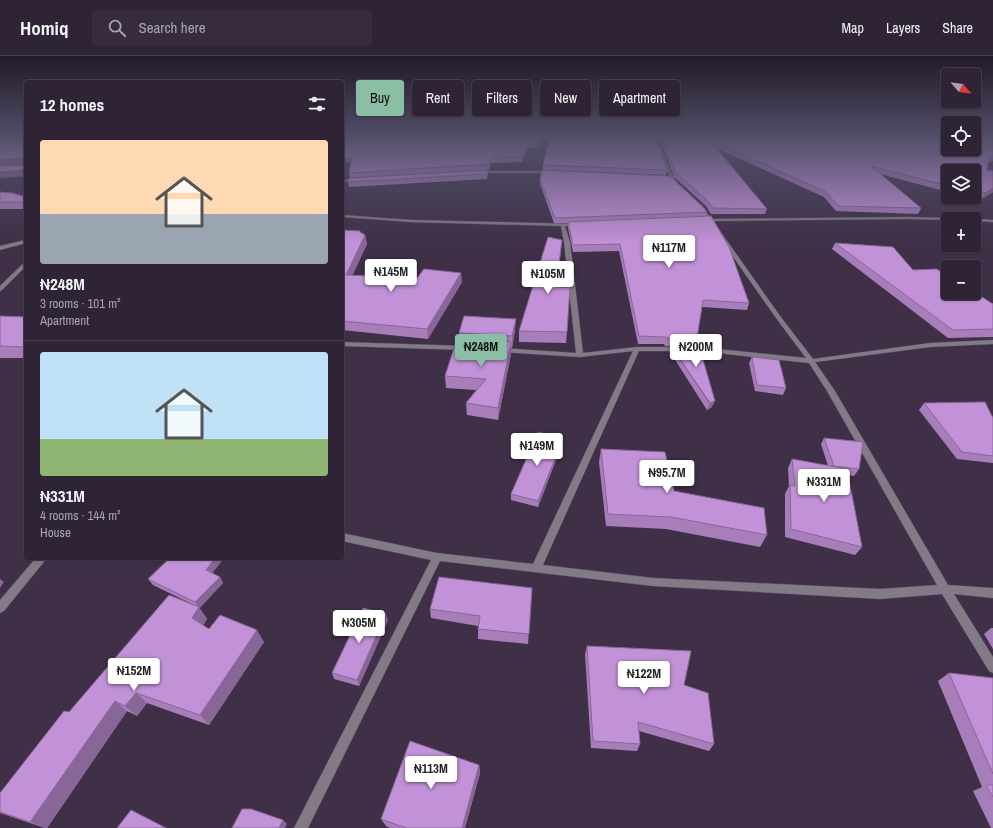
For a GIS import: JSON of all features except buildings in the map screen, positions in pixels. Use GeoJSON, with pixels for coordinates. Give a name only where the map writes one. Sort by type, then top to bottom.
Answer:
{"type":"FeatureCollection","features":[{"type":"Feature","properties":{"kind":"street"},"geometry":{"type":"LineString","coordinates":[[669,172],[671,178],[681,188]]}},
{"type":"Feature","properties":{"kind":"street"},"geometry":{"type":"LineString","coordinates":[[663,178],[671,178]]}},
{"type":"Feature","properties":{"kind":"street"},"geometry":{"type":"LineString","coordinates":[[344,181],[363,180]]}},
{"type":"Feature","properties":{"kind":"street"},"geometry":{"type":"LineString","coordinates":[[697,203],[707,220],[812,361],[835,397],[945,590],[993,667]]}},
{"type":"Feature","properties":{"kind":"street"},"geometry":{"type":"LineString","coordinates":[[344,216],[411,221],[563,226],[582,224]]}},
{"type":"Feature","properties":{"kind":"street"},"geometry":{"type":"LineString","coordinates":[[707,220],[941,219]]}},
{"type":"Feature","properties":{"kind":"street"},"geometry":{"type":"LineString","coordinates":[[981,220],[993,221]]}},
{"type":"Feature","properties":{"kind":"street"},"geometry":{"type":"LineString","coordinates":[[563,226],[567,242],[580,355]]}},
{"type":"Feature","properties":{"kind":"street"},"geometry":{"type":"LineString","coordinates":[[0,248],[24,242]]}},
{"type":"Feature","properties":{"kind":"street"},"geometry":{"type":"LineString","coordinates":[[0,289],[24,265]]}},
{"type":"Feature","properties":{"kind":"street"},"geometry":{"type":"LineString","coordinates":[[495,350],[580,355],[636,349],[698,349],[812,361],[930,344],[993,342]]}},
{"type":"Feature","properties":{"kind":"street"},"geometry":{"type":"LineString","coordinates":[[344,344],[473,349]]}},
{"type":"Feature","properties":{"kind":"street"},"geometry":{"type":"LineString","coordinates":[[536,569],[636,349]]}},
{"type":"Feature","properties":{"kind":"street"},"geometry":{"type":"LineString","coordinates":[[344,537],[437,557],[653,582],[880,594],[945,590],[993,593]]}},
{"type":"Feature","properties":{"kind":"street"},"geometry":{"type":"LineString","coordinates":[[301,828],[437,557]]}},
{"type":"Feature","properties":{"kind":"street"},"geometry":{"type":"LineString","coordinates":[[0,608],[40,560]]}}]}
